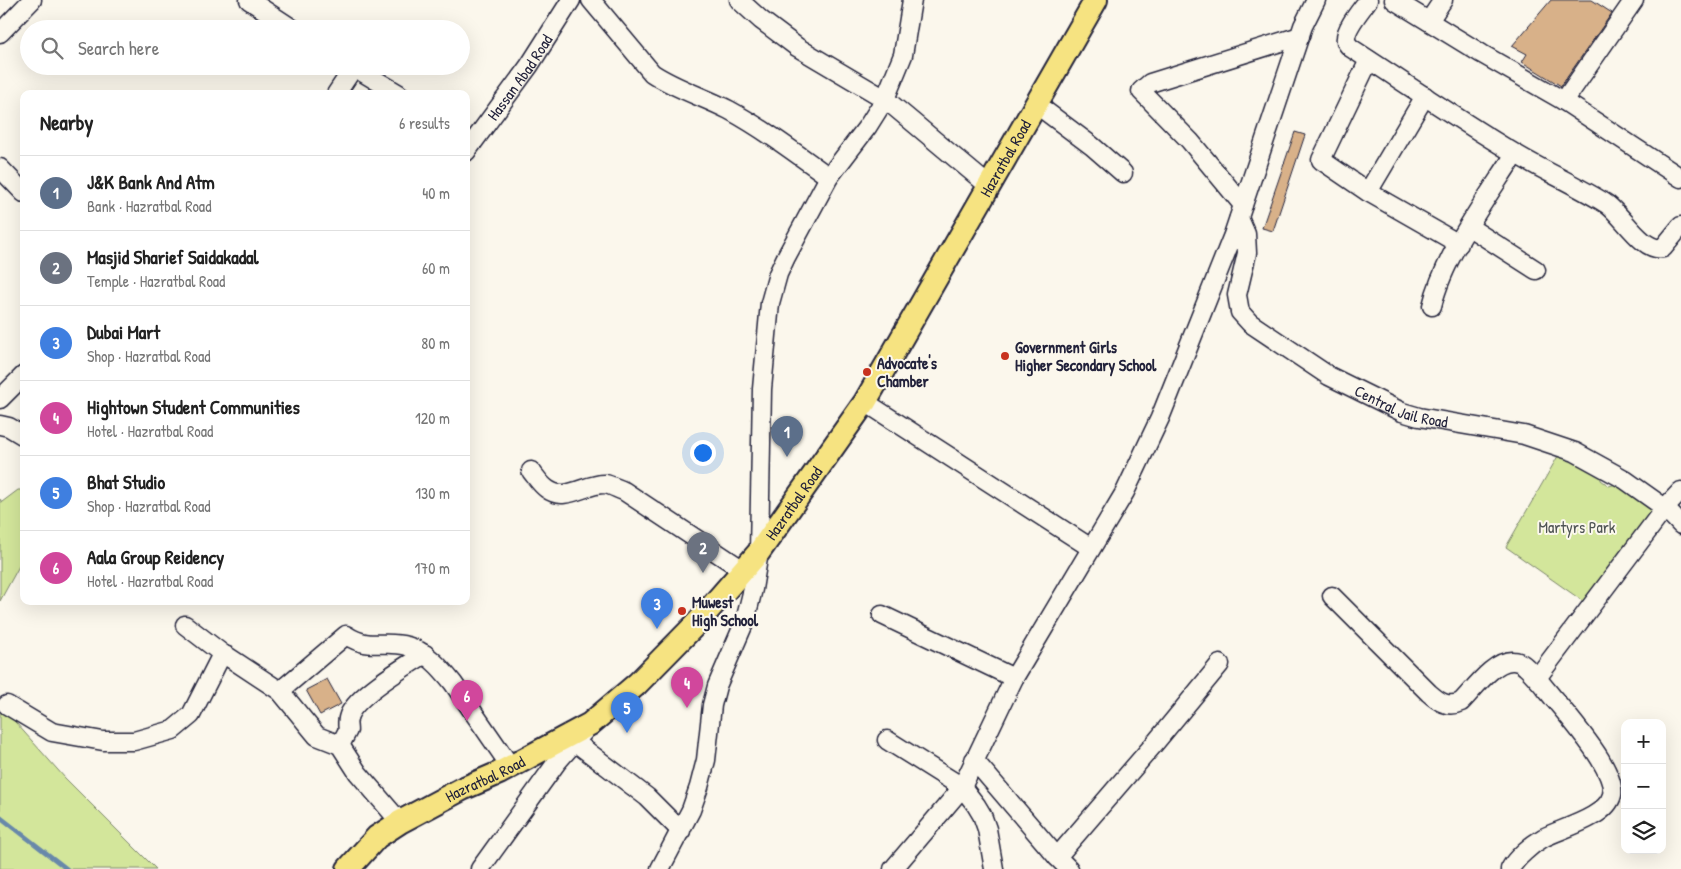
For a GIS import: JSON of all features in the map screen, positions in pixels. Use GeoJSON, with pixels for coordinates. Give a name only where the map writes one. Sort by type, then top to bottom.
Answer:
{"type":"FeatureCollection","features":[{"type":"Feature","properties":{"kind":"main road","name":"Hazratbal Road"},"geometry":{"type":"LineString","coordinates":[[348,869],[377,837],[400,822],[462,789],[511,767],[590,724],[637,684],[698,622],[760,552],[864,402],[1096,0]]}},
{"type":"Feature","properties":{"kind":"street"},"geometry":{"type":"LineString","coordinates":[[0,33],[32,0]]}},
{"type":"Feature","properties":{"kind":"street"},"geometry":{"type":"LineString","coordinates":[[249,0],[279,20]]}},
{"type":"Feature","properties":{"kind":"street","name":"Hassan Abad Road"},"geometry":{"type":"LineString","coordinates":[[470,141],[529,66],[571,0]]}},
{"type":"Feature","properties":{"kind":"street"},"geometry":{"type":"LineString","coordinates":[[592,0],[652,73],[737,115],[830,177]]}},
{"type":"Feature","properties":{"kind":"street"},"geometry":{"type":"LineString","coordinates":[[739,0],[761,20],[797,47],[886,99],[989,186]]}},
{"type":"Feature","properties":{"kind":"street"},"geometry":{"type":"LineString","coordinates":[[660,869],[681,831],[697,795],[706,760],[712,705],[717,686],[750,608],[760,552],[762,389],[770,303],[778,274],[830,177],[886,99],[903,55],[912,0]]}},
{"type":"Feature","properties":{"kind":"street"},"geometry":{"type":"LineString","coordinates":[[893,869],[962,787],[1014,678],[1125,492],[1160,418],[1207,303],[1241,211],[1300,36],[1316,0]]}},
{"type":"Feature","properties":{"kind":"street"},"geometry":{"type":"LineString","coordinates":[[1368,0],[1352,23],[1346,36],[1346,41],[1351,48],[1515,154],[1607,204],[1632,231],[1651,246],[1659,249],[1663,248],[1681,226]]}},
{"type":"Feature","properties":{"kind":"street"},"geometry":{"type":"LineString","coordinates":[[1394,0],[1564,101],[1681,178]]}},
{"type":"Feature","properties":{"kind":"street"},"geometry":{"type":"LineString","coordinates":[[1429,21],[1443,0]]}},
{"type":"Feature","properties":{"kind":"street"},"geometry":{"type":"LineString","coordinates":[[1564,101],[1634,0]]}},
{"type":"Feature","properties":{"kind":"street"},"geometry":{"type":"LineString","coordinates":[[1241,211],[1190,141],[1137,88],[1300,36]]}},
{"type":"Feature","properties":{"kind":"street"},"geometry":{"type":"LineString","coordinates":[[1369,60],[1321,160],[1368,192],[1459,244]]}},
{"type":"Feature","properties":{"kind":"street"},"geometry":{"type":"LineString","coordinates":[[339,90],[348,75]]}},
{"type":"Feature","properties":{"kind":"street"},"geometry":{"type":"LineString","coordinates":[[367,75],[392,90]]}},
{"type":"Feature","properties":{"kind":"street"},"geometry":{"type":"LineString","coordinates":[[1368,192],[1425,96]]}},
{"type":"Feature","properties":{"kind":"street"},"geometry":{"type":"LineString","coordinates":[[1036,104],[1092,146],[1123,173]]}},
{"type":"Feature","properties":{"kind":"street"},"geometry":{"type":"LineString","coordinates":[[1432,306],[1436,292],[1459,244],[1515,154]]}},
{"type":"Feature","properties":{"kind":"street"},"geometry":{"type":"LineString","coordinates":[[0,168],[20,188]]}},
{"type":"Feature","properties":{"kind":"street","name":"Central Jail Road"},"geometry":{"type":"LineString","coordinates":[[1241,211],[1246,234],[1247,253],[1237,295],[1240,312],[1250,323],[1329,376],[1386,405],[1419,417],[1524,435],[1575,452],[1624,479],[1665,508],[1681,525]]}},
{"type":"Feature","properties":{"kind":"street"},"geometry":{"type":"LineString","coordinates":[[1469,227],[1536,270]]}},
{"type":"Feature","properties":{"kind":"street"},"geometry":{"type":"LineString","coordinates":[[0,399],[20,379]]}},
{"type":"Feature","properties":{"kind":"street"},"geometry":{"type":"LineString","coordinates":[[864,402],[1091,548]]}},
{"type":"Feature","properties":{"kind":"street"},"geometry":{"type":"LineString","coordinates":[[0,425],[9,427],[20,434]]}},
{"type":"Feature","properties":{"kind":"street"},"geometry":{"type":"LineString","coordinates":[[531,471],[545,488],[553,493],[569,494],[590,486],[604,484],[624,491],[743,570]]}},
{"type":"Feature","properties":{"kind":"street"},"geometry":{"type":"LineString","coordinates":[[1536,678],[1665,508],[1681,491]]}},
{"type":"Feature","properties":{"kind":"street"},"geometry":{"type":"LineString","coordinates":[[1332,596],[1429,693],[1446,705],[1455,705],[1461,702],[1496,666],[1515,660],[1520,662],[1526,666],[1580,731],[1600,760],[1610,780],[1612,793],[1610,801],[1601,811],[1542,839],[1512,864],[1510,869]]}},
{"type":"Feature","properties":{"kind":"street"},"geometry":{"type":"LineString","coordinates":[[882,615],[1014,678]]}},
{"type":"Feature","properties":{"kind":"street"},"geometry":{"type":"LineString","coordinates":[[185,625],[224,655],[280,691],[317,736],[340,745],[358,774],[400,822]]}},
{"type":"Feature","properties":{"kind":"street"},"geometry":{"type":"LineString","coordinates":[[280,691],[346,635],[356,642],[375,645],[408,646],[425,654],[453,683],[511,767]]}},
{"type":"Feature","properties":{"kind":"street"},"geometry":{"type":"LineString","coordinates":[[340,745],[348,730],[349,715],[355,706],[396,672],[425,654]]}},
{"type":"Feature","properties":{"kind":"street"},"geometry":{"type":"LineString","coordinates":[[7,705],[52,732],[104,741],[134,741],[173,730],[184,722],[191,715],[221,656],[224,655]]}},
{"type":"Feature","properties":{"kind":"street"},"geometry":{"type":"LineString","coordinates":[[974,760],[1063,863],[1155,743],[1220,664]]}},
{"type":"Feature","properties":{"kind":"street"},"geometry":{"type":"LineString","coordinates":[[480,869],[557,762],[590,724]]}},
{"type":"Feature","properties":{"kind":"street"},"geometry":{"type":"LineString","coordinates":[[887,740],[962,787],[976,805],[987,829],[994,869]]}},
{"type":"Feature","properties":{"kind":"street"},"geometry":{"type":"LineString","coordinates":[[575,742],[641,792],[681,831]]}},
{"type":"Feature","properties":{"kind":"green space","name":"Martyrs Park"},"geometry":{"type":"Polygon","coordinates":[[[1558,456],[1569,456],[1599,469],[1601,480],[1609,486],[1620,483],[1655,510],[1584,602],[1506,547],[1558,456]]]}},
{"type":"Feature","properties":{"kind":"green space"},"geometry":{"type":"Polygon","coordinates":[[[20,490],[20,564],[0,601],[0,499],[2,502],[20,490]]]}},
{"type":"Feature","properties":{"kind":"green space"},"geometry":{"type":"Polygon","coordinates":[[[0,705],[65,778],[156,869],[0,869],[0,705]]]}},
{"type":"Feature","properties":{"kind":"building"},"geometry":{"type":"Polygon","coordinates":[[[1551,0],[1592,0],[1612,13],[1561,86],[1522,62],[1527,54],[1512,46],[1551,0]]]}},
{"type":"Feature","properties":{"kind":"building"},"geometry":{"type":"Polygon","coordinates":[[[1295,132],[1305,135],[1273,231],[1262,228],[1295,132]]]}},
{"type":"Feature","properties":{"kind":"building"},"geometry":{"type":"Polygon","coordinates":[[[327,679],[341,704],[320,715],[306,690],[327,679]]]}},
{"type":"Feature","properties":{"kind":"waterway"},"geometry":{"type":"LineString","coordinates":[[0,817],[67,869]]}},
{"type":"Feature","properties":{"kind":"place","name":"Government Girls Higher Secondary School"},"geometry":{"type":"Point","coordinates":[1005,356]}},
{"type":"Feature","properties":{"kind":"place","name":"Advocate's Chamber"},"geometry":{"type":"Point","coordinates":[867,372]}},
{"type":"Feature","properties":{"kind":"place","name":"J&K Bank And Atm"},"geometry":{"type":"Point","coordinates":[787,457]}},
{"type":"Feature","properties":{"kind":"place","name":"Masjid Sharief Saidakadal"},"geometry":{"type":"Point","coordinates":[703,573]}},
{"type":"Feature","properties":{"kind":"place","name":"Muwest High School"},"geometry":{"type":"Point","coordinates":[682,611]}},
{"type":"Feature","properties":{"kind":"place","name":"Dubai Mart"},"geometry":{"type":"Point","coordinates":[657,629]}},
{"type":"Feature","properties":{"kind":"place","name":"Hightown Student Communities"},"geometry":{"type":"Point","coordinates":[687,708]}},
{"type":"Feature","properties":{"kind":"place","name":"Aala Group Reidency"},"geometry":{"type":"Point","coordinates":[467,721]}},
{"type":"Feature","properties":{"kind":"place","name":"Bhat Studio"},"geometry":{"type":"Point","coordinates":[627,733]}}]}
